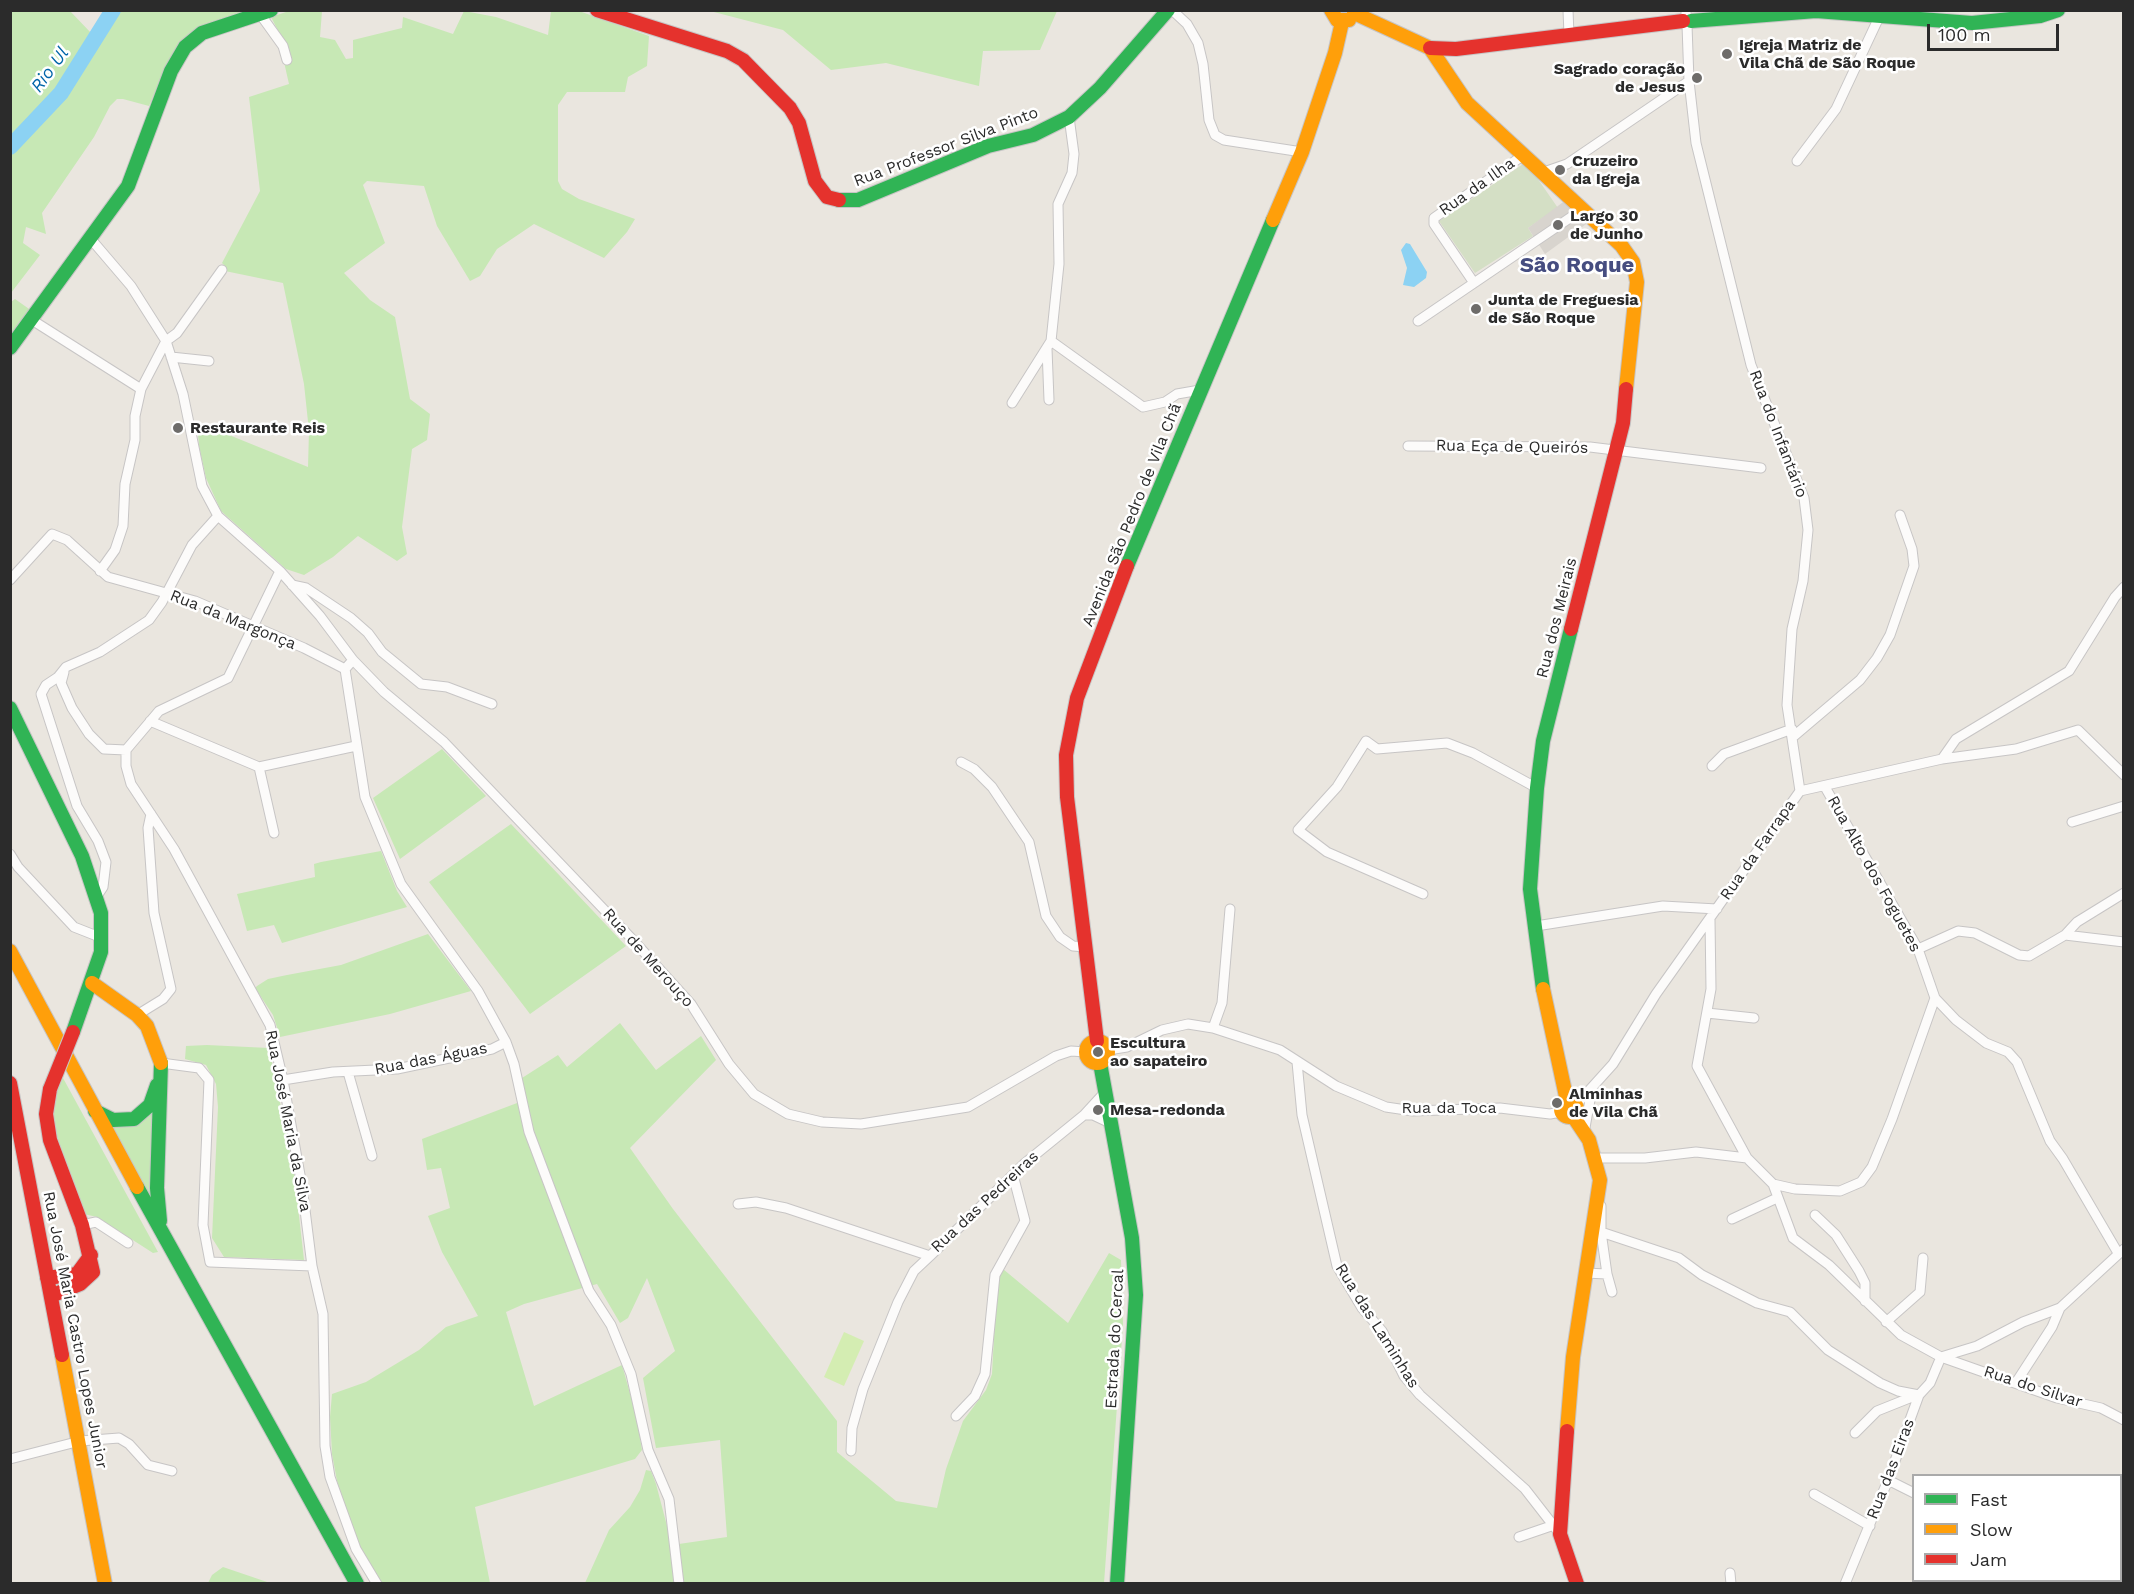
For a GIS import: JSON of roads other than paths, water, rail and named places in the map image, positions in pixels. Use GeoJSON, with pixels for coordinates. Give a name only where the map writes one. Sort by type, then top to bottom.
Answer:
{"type":"FeatureCollection","features":[{"type":"Feature","properties":{"kind":"main road","name":"Rua Professor Silva Pinto"},"geometry":{"type":"LineString","coordinates":[[601,11],[727,51],[743,60],[790,108],[799,123],[815,181],[827,197],[842,201],[858,200],[988,146],[1033,135],[1069,117],[1100,88],[1170,10]]}},
{"type":"Feature","properties":{"kind":"main road"},"geometry":{"type":"LineString","coordinates":[[1331,10],[1334,19],[1342,22],[1349,21],[1354,12],[1430,48],[1456,48],[1686,19],[1816,11],[1881,13],[1971,23],[2040,16],[2058,10]]}},
{"type":"Feature","properties":{"kind":"main road"},"geometry":{"type":"LineString","coordinates":[[10,348],[128,186],[171,71],[185,47],[202,33],[265,12]]}},
{"type":"Feature","properties":{"kind":"main road","name":"Avenida São Pedro de Vila Chã"},"geometry":{"type":"LineString","coordinates":[[1097,1041],[1066,797],[1066,755],[1077,698],[1120,582],[1302,152],[1332,63],[1342,22]]}},
{"type":"Feature","properties":{"kind":"main road"},"geometry":{"type":"LineString","coordinates":[[1430,48],[1467,103],[1550,177]]}},
{"type":"Feature","properties":{"kind":"main road"},"geometry":{"type":"LineString","coordinates":[[1443,66],[1456,48]]}},
{"type":"Feature","properties":{"kind":"main road","name":"Rua dos Meirais"},"geometry":{"type":"LineString","coordinates":[[1550,177],[1621,245],[1633,262],[1636,282],[1623,423],[1544,741],[1537,788],[1530,889],[1543,987],[1569,1109]]}},
{"type":"Feature","properties":{"kind":"main road"},"geometry":{"type":"LineString","coordinates":[[10,708],[77,846],[97,896],[102,938],[93,983],[50,1089],[45,1114],[50,1140],[82,1225],[91,1255],[93,1272],[88,1280],[51,1296]]}},
{"type":"Feature","properties":{"kind":"main road"},"geometry":{"type":"LineString","coordinates":[[10,951],[95,1111],[357,1584]]}},
{"type":"Feature","properties":{"kind":"main road"},"geometry":{"type":"LineString","coordinates":[[10,964],[77,1091],[349,1584]]}},
{"type":"Feature","properties":{"kind":"main road"},"geometry":{"type":"LineString","coordinates":[[93,983],[117,1003],[137,1015],[153,1038],[161,1063],[157,1188],[162,1232]]}},
{"type":"Feature","properties":{"kind":"main road"},"geometry":{"type":"LineString","coordinates":[[86,1001],[117,1003]]}},
{"type":"Feature","properties":{"kind":"main road"},"geometry":{"type":"LineString","coordinates":[[1097,1041],[1106,1044],[1108,1050],[1106,1059],[1100,1063],[1089,1059],[1086,1052],[1090,1043],[1097,1041]]}},
{"type":"Feature","properties":{"kind":"main road"},"geometry":{"type":"LineString","coordinates":[[95,1111],[113,1120],[126,1121],[142,1115],[156,1092],[161,1063]]}},
{"type":"Feature","properties":{"kind":"main road","name":"Estrada do Cercal"},"geometry":{"type":"LineString","coordinates":[[1100,1063],[1132,1238],[1136,1295],[1117,1584]]}},
{"type":"Feature","properties":{"kind":"main road","name":"Rua José Maria Castro Lopes Junior"},"geometry":{"type":"LineString","coordinates":[[10,1083],[80,1441],[105,1584]]}},
{"type":"Feature","properties":{"kind":"main road"},"geometry":{"type":"LineString","coordinates":[[1569,1109],[1596,1158],[1600,1180],[1573,1357],[1557,1529],[1577,1584]]}},
{"type":"Feature","properties":{"kind":"main road"},"geometry":{"type":"LineString","coordinates":[[47,1278],[77,1274],[91,1255]]}},
{"type":"Feature","properties":{"kind":"street"},"geometry":{"type":"LineString","coordinates":[[1170,10],[1187,24],[1198,43],[1203,64],[1209,120],[1215,135],[1224,140],[1302,152]]}},
{"type":"Feature","properties":{"kind":"street"},"geometry":{"type":"LineString","coordinates":[[1568,10],[1569,34]]}},
{"type":"Feature","properties":{"kind":"street"},"geometry":{"type":"LineString","coordinates":[[265,12],[283,46],[287,60]]}},
{"type":"Feature","properties":{"kind":"street"},"geometry":{"type":"LineString","coordinates":[[1797,160],[1836,109],[1881,13]]}},
{"type":"Feature","properties":{"kind":"street","name":"Rua do Infantário"},"geometry":{"type":"LineString","coordinates":[[1686,19],[1689,81],[1696,143],[1751,365],[1804,498],[1808,530],[1803,581],[1792,629],[1787,705],[1800,791]]}},
{"type":"Feature","properties":{"kind":"street"},"geometry":{"type":"LineString","coordinates":[[1550,177],[1689,81]]}},
{"type":"Feature","properties":{"kind":"street"},"geometry":{"type":"LineString","coordinates":[[1050,400],[1049,345],[1059,264],[1058,204],[1071,173],[1074,154],[1069,117]]}},
{"type":"Feature","properties":{"kind":"street","name":"Rua da Ilha"},"geometry":{"type":"LineString","coordinates":[[1474,283],[1434,224],[1434,218],[1525,154]]}},
{"type":"Feature","properties":{"kind":"street"},"geometry":{"type":"LineString","coordinates":[[1550,177],[1568,164]]}},
{"type":"Feature","properties":{"kind":"street"},"geometry":{"type":"LineString","coordinates":[[1418,321],[1583,208]]}},
{"type":"Feature","properties":{"kind":"street","name":"Rua de Merouço"},"geometry":{"type":"LineString","coordinates":[[90,238],[131,286],[166,341],[183,394],[202,486],[218,516],[279,571],[320,615],[352,660],[384,692],[444,742],[633,940],[691,1004],[729,1064],[754,1094],[788,1114],[822,1122],[861,1124],[968,1107],[1056,1056],[1071,1051],[1086,1052]]}},
{"type":"Feature","properties":{"kind":"street"},"geometry":{"type":"LineString","coordinates":[[100,571],[115,550],[123,526],[125,483],[135,440],[135,416],[141,389],[166,341],[177,333],[222,270]]}},
{"type":"Feature","properties":{"kind":"street"},"geometry":{"type":"LineString","coordinates":[[32,320],[141,389]]}},
{"type":"Feature","properties":{"kind":"street"},"geometry":{"type":"LineString","coordinates":[[1049,345],[1143,407],[1165,402],[1177,394],[1200,390]]}},
{"type":"Feature","properties":{"kind":"street"},"geometry":{"type":"LineString","coordinates":[[1011,403],[1049,345]]}},
{"type":"Feature","properties":{"kind":"street"},"geometry":{"type":"LineString","coordinates":[[171,357],[209,362]]}},
{"type":"Feature","properties":{"kind":"street","name":"Rua Eça de Queirós"},"geometry":{"type":"LineString","coordinates":[[1408,446],[1590,447],[1761,468]]}},
{"type":"Feature","properties":{"kind":"street"},"geometry":{"type":"LineString","coordinates":[[97,896],[103,887],[105,862],[98,841],[77,806],[64,770],[58,738],[41,694],[46,685],[58,677],[66,667],[100,652],[149,620],[192,545],[218,516]]}},
{"type":"Feature","properties":{"kind":"street"},"geometry":{"type":"LineString","coordinates":[[1712,766],[1724,754],[1793,733],[1860,680],[1877,658],[1890,635],[1914,566],[1910,540],[1900,516]]}},
{"type":"Feature","properties":{"kind":"street","name":"Rua da Margonça"},"geometry":{"type":"LineString","coordinates":[[10,580],[52,534],[67,540],[108,577],[195,601],[345,669]]}},
{"type":"Feature","properties":{"kind":"street"},"geometry":{"type":"LineString","coordinates":[[66,667],[61,683],[72,708],[89,734],[104,749],[126,750],[159,711],[228,678],[279,571]]}},
{"type":"Feature","properties":{"kind":"street"},"geometry":{"type":"LineString","coordinates":[[292,585],[306,588],[351,618],[368,633],[382,652],[421,684],[447,687],[492,704]]}},
{"type":"Feature","properties":{"kind":"street"},"geometry":{"type":"LineString","coordinates":[[1942,759],[1956,739],[2069,671],[2115,597],[2124,587]]}},
{"type":"Feature","properties":{"kind":"street"},"geometry":{"type":"LineString","coordinates":[[352,660],[345,669],[365,797],[401,884],[478,991],[506,1042],[514,1064],[529,1132],[536,1152],[589,1291],[611,1325],[631,1374],[648,1450],[669,1499],[679,1584]]}},
{"type":"Feature","properties":{"kind":"street"},"geometry":{"type":"LineString","coordinates":[[150,721],[206,747],[259,767],[356,746]]}},
{"type":"Feature","properties":{"kind":"street","name":"Rua da Farrapa"},"geometry":{"type":"LineString","coordinates":[[1569,1109],[1592,1089],[1614,1064],[1656,994],[1800,791],[1825,787],[1861,775],[1942,759],[2000,753],[2078,730],[2124,775]]}},
{"type":"Feature","properties":{"kind":"street"},"geometry":{"type":"LineString","coordinates":[[1423,894],[1327,852],[1298,830],[1337,787],[1366,741],[1377,749],[1447,743],[1537,788]]}},
{"type":"Feature","properties":{"kind":"street","name":"Rua José Maria da Silva"},"geometry":{"type":"LineString","coordinates":[[126,750],[126,766],[131,784],[185,867],[270,1025],[283,1080],[302,1186],[312,1266],[323,1314],[325,1446],[330,1477],[356,1550],[377,1584]]}},
{"type":"Feature","properties":{"kind":"street"},"geometry":{"type":"LineString","coordinates":[[961,762],[974,769],[992,787],[1029,842],[1046,916],[1060,937],[1073,946],[1085,947]]}},
{"type":"Feature","properties":{"kind":"street"},"geometry":{"type":"LineString","coordinates":[[259,767],[274,833]]}},
{"type":"Feature","properties":{"kind":"street","name":"Rua Alto dos Foguetes"},"geometry":{"type":"LineString","coordinates":[[1825,787],[1918,949],[1935,998],[1956,1020],[1986,1043],[2008,1052],[2017,1062],[2050,1141],[2064,1159],[2121,1251]]}},
{"type":"Feature","properties":{"kind":"street"},"geometry":{"type":"LineString","coordinates":[[2073,822],[2124,806]]}},
{"type":"Feature","properties":{"kind":"street"},"geometry":{"type":"LineString","coordinates":[[137,1015],[163,999],[171,989],[154,913],[148,828],[151,814]]}},
{"type":"Feature","properties":{"kind":"street"},"geometry":{"type":"LineString","coordinates":[[10,854],[18,867],[74,927],[102,938]]}},
{"type":"Feature","properties":{"kind":"street"},"geometry":{"type":"LineString","coordinates":[[1918,949],[1959,931],[1975,933],[2019,955],[2029,956],[2065,935],[2077,922],[2124,893]]}},
{"type":"Feature","properties":{"kind":"street"},"geometry":{"type":"LineString","coordinates":[[1536,926],[1663,906],[1717,909]]}},
{"type":"Feature","properties":{"kind":"street"},"geometry":{"type":"LineString","coordinates":[[1214,1028],[1222,1004],[1230,909]]}},
{"type":"Feature","properties":{"kind":"street"},"geometry":{"type":"LineString","coordinates":[[1710,919],[1711,989],[1696,1066],[1747,1158],[1773,1184],[1795,1190],[1840,1191],[1861,1182],[1872,1167],[1892,1119],[1935,998]]}},
{"type":"Feature","properties":{"kind":"street"},"geometry":{"type":"LineString","coordinates":[[2065,935],[2124,942]]}},
{"type":"Feature","properties":{"kind":"street"},"geometry":{"type":"LineString","coordinates":[[1707,1012],[1754,1018]]}},
{"type":"Feature","properties":{"kind":"street","name":"Rua da Toca"},"geometry":{"type":"LineString","coordinates":[[1108,1050],[1127,1047],[1162,1030],[1188,1024],[1214,1028],[1280,1050],[1336,1086],[1386,1107],[1413,1111],[1500,1108],[1550,1114],[1569,1109]]}},
{"type":"Feature","properties":{"kind":"street","name":"Rua das Águas"},"geometry":{"type":"LineString","coordinates":[[283,1080],[397,1069],[492,1049],[506,1042]]}},
{"type":"Feature","properties":{"kind":"street","name":"Rua das Laminhas"},"geometry":{"type":"LineString","coordinates":[[1297,1062],[1302,1115],[1337,1266],[1362,1308],[1382,1331],[1404,1376],[1420,1395],[1525,1489],[1557,1529]]}},
{"type":"Feature","properties":{"kind":"street"},"geometry":{"type":"LineString","coordinates":[[161,1063],[199,1068],[209,1080],[203,1225],[210,1262],[312,1266]]}},
{"type":"Feature","properties":{"kind":"street"},"geometry":{"type":"LineString","coordinates":[[348,1072],[372,1156]]}},
{"type":"Feature","properties":{"kind":"street"},"geometry":{"type":"LineString","coordinates":[[1584,1133],[1592,1089]]}},
{"type":"Feature","properties":{"kind":"street","name":"Rua das Pedreiras"},"geometry":{"type":"LineString","coordinates":[[738,1204],[756,1202],[786,1208],[930,1256],[1013,1175],[1084,1115],[1106,1091]]}},
{"type":"Feature","properties":{"kind":"street"},"geometry":{"type":"LineString","coordinates":[[1084,1115],[1093,1115],[1110,1123]]}},
{"type":"Feature","properties":{"kind":"street"},"geometry":{"type":"LineString","coordinates":[[1596,1158],[1645,1158],[1696,1152],[1747,1158]]}},
{"type":"Feature","properties":{"kind":"street"},"geometry":{"type":"LineString","coordinates":[[956,1416],[975,1396],[985,1374],[995,1275],[1025,1221],[1022,1202],[1013,1175]]}},
{"type":"Feature","properties":{"kind":"street","name":"Rua do Silvar"},"geometry":{"type":"LineString","coordinates":[[1773,1184],[1793,1238],[1829,1265],[1901,1335],[1941,1357],[2017,1381],[2057,1398],[2101,1408],[2124,1420]]}},
{"type":"Feature","properties":{"kind":"street"},"geometry":{"type":"LineString","coordinates":[[1598,1192],[1602,1203],[1601,1232],[1612,1292]]}},
{"type":"Feature","properties":{"kind":"street"},"geometry":{"type":"LineString","coordinates":[[1732,1219],[1777,1198]]}},
{"type":"Feature","properties":{"kind":"street"},"geometry":{"type":"LineString","coordinates":[[1815,1215],[1836,1235],[1859,1271],[1865,1283],[1865,1302]]}},
{"type":"Feature","properties":{"kind":"street"},"geometry":{"type":"LineString","coordinates":[[82,1225],[96,1222],[128,1243]]}},
{"type":"Feature","properties":{"kind":"street"},"geometry":{"type":"LineString","coordinates":[[1601,1232],[1679,1258],[1702,1275],[1748,1299],[1790,1312],[1828,1350],[1845,1361],[1889,1387],[1919,1395]]}},
{"type":"Feature","properties":{"kind":"street"},"geometry":{"type":"LineString","coordinates":[[1941,1357],[1977,1346],[2023,1322],[2060,1308],[2121,1251]]}},
{"type":"Feature","properties":{"kind":"street"},"geometry":{"type":"LineString","coordinates":[[851,1451],[852,1428],[863,1389],[898,1302],[914,1271],[930,1256]]}},
{"type":"Feature","properties":{"kind":"street"},"geometry":{"type":"LineString","coordinates":[[1886,1322],[1920,1292],[1923,1258]]}},
{"type":"Feature","properties":{"kind":"street"},"geometry":{"type":"LineString","coordinates":[[1585,1273],[1607,1274]]}},
{"type":"Feature","properties":{"kind":"street"},"geometry":{"type":"LineString","coordinates":[[2017,1381],[2052,1327],[2060,1308]]}},
{"type":"Feature","properties":{"kind":"street","name":"Rua das Eiras"},"geometry":{"type":"LineString","coordinates":[[1845,1584],[1870,1526],[1919,1395],[1930,1383],[1941,1357]]}},
{"type":"Feature","properties":{"kind":"street"},"geometry":{"type":"LineString","coordinates":[[1855,1433],[1877,1411],[1919,1395]]}},
{"type":"Feature","properties":{"kind":"street"},"geometry":{"type":"LineString","coordinates":[[10,1459],[80,1441],[119,1438],[129,1444],[148,1466],[172,1471]]}},
{"type":"Feature","properties":{"kind":"street"},"geometry":{"type":"LineString","coordinates":[[1888,1480],[1912,1492]]}},
{"type":"Feature","properties":{"kind":"street"},"geometry":{"type":"LineString","coordinates":[[1814,1494],[1870,1526]]}},
{"type":"Feature","properties":{"kind":"street"},"geometry":{"type":"LineString","coordinates":[[1519,1537],[1557,1529]]}},
{"type":"Feature","properties":{"kind":"street"},"geometry":{"type":"LineString","coordinates":[[1730,1573],[1731,1584]]}},
{"type":"Feature","properties":{"kind":"water"},"geometry":{"type":"Polygon","coordinates":[[[1406,243],[1410,244],[1427,272],[1426,278],[1414,287],[1403,285],[1407,268],[1401,250],[1406,243]]]}},
{"type":"Feature","properties":{"kind":"waterway","name":"Rio Ul"},"geometry":{"type":"LineString","coordinates":[[10,147],[61,93],[113,10]]}},
{"type":"Feature","properties":{"kind":"place","name":"Igreja Matriz de Vila Chã de São Roque"},"geometry":{"type":"Point","coordinates":[1727,54]}},
{"type":"Feature","properties":{"kind":"place","name":"Sagrado coração de Jesus"},"geometry":{"type":"Point","coordinates":[1697,78]}},
{"type":"Feature","properties":{"kind":"place","name":"Cruzeiro da Igreja"},"geometry":{"type":"Point","coordinates":[1560,170]}},
{"type":"Feature","properties":{"kind":"place","name":"Largo 30 de Junho"},"geometry":{"type":"Point","coordinates":[1558,225]}},
{"type":"Feature","properties":{"kind":"place","name":"Junta de Freguesia de São Roque"},"geometry":{"type":"Point","coordinates":[1476,309]}},
{"type":"Feature","properties":{"kind":"place","name":"Restaurante Reis"},"geometry":{"type":"Point","coordinates":[178,428]}},
{"type":"Feature","properties":{"kind":"place","name":"Escultura ao sapateiro"},"geometry":{"type":"Point","coordinates":[1098,1052]}},
{"type":"Feature","properties":{"kind":"place","name":"Alminhas de Vila Chã"},"geometry":{"type":"Point","coordinates":[1557,1103]}},
{"type":"Feature","properties":{"kind":"place","name":"Mesa-redonda"},"geometry":{"type":"Point","coordinates":[1098,1110]}},
{"type":"Feature","properties":{"kind":"district","name":"São Roque"},"geometry":{"type":"Point","coordinates":[1577,266]}}]}
